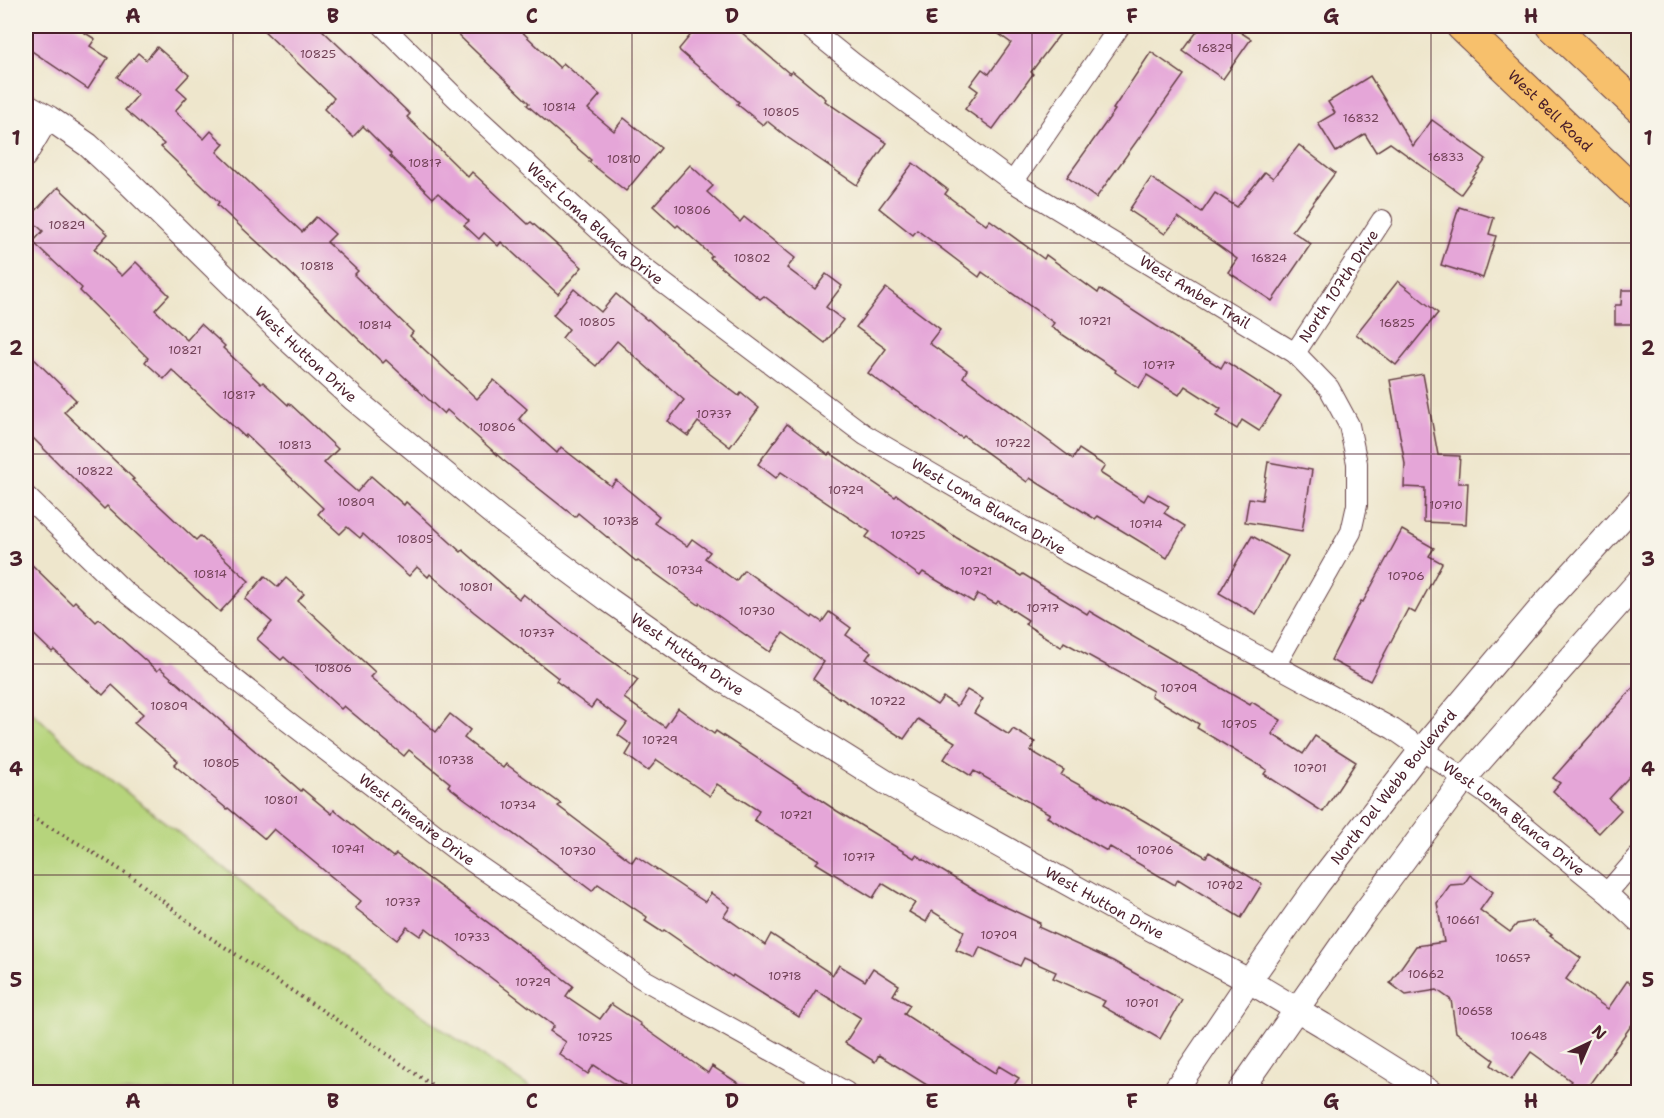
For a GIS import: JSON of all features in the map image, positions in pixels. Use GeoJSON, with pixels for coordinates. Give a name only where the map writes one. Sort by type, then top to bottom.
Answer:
{"type":"FeatureCollection","features":[{"type":"Feature","properties":{"kind":"main road","name":"West Bell Road"},"geometry":{"type":"LineString","coordinates":[[1461,26],[1638,195]]}},
{"type":"Feature","properties":{"kind":"main road"},"geometry":{"type":"LineString","coordinates":[[1552,26],[1638,107]]}},
{"type":"Feature","properties":{"kind":"street","name":"West Loma Blanca Drive"},"geometry":{"type":"LineString","coordinates":[[383,26],[456,98],[625,254],[865,435],[1070,554],[1393,729],[1485,793],[1607,892],[1638,922]]}},
{"type":"Feature","properties":{"kind":"street","name":"West Amber Trail"},"geometry":{"type":"LineString","coordinates":[[807,26],[1013,182],[1295,353],[1329,388],[1349,425],[1357,463],[1357,505],[1351,532],[1275,666]]}},
{"type":"Feature","properties":{"kind":"street"},"geometry":{"type":"LineString","coordinates":[[1013,182],[1120,26]]}},
{"type":"Feature","properties":{"kind":"street","name":"West Hutton Drive"},"geometry":{"type":"LineString","coordinates":[[26,105],[88,145],[291,342],[355,400],[501,520],[609,600],[723,680],[887,783],[1117,911],[1249,981],[1430,1092]]}},
{"type":"Feature","properties":{"kind":"street"},"geometry":{"type":"LineString","coordinates":[[26,157],[49,118]]}},
{"type":"Feature","properties":{"kind":"street","name":"North 107th Drive"},"geometry":{"type":"LineString","coordinates":[[1295,353],[1382,220]]}},
{"type":"Feature","properties":{"kind":"street","name":"West Pineaire Drive"},"geometry":{"type":"LineString","coordinates":[[26,496],[124,591],[286,720],[461,854],[641,978],[846,1092]]}},
{"type":"Feature","properties":{"kind":"street","name":"North Del Webb Boulevard"},"geometry":{"type":"LineString","coordinates":[[1174,1092],[1317,885],[1422,749],[1545,603],[1638,501]]}},
{"type":"Feature","properties":{"kind":"street"},"geometry":{"type":"LineString","coordinates":[[1239,1092],[1362,915],[1464,779],[1638,582]]}},
{"type":"Feature","properties":{"kind":"street"},"geometry":{"type":"LineString","coordinates":[[1607,892],[1638,857]]}},
{"type":"Feature","properties":{"kind":"path"},"geometry":{"type":"LineString","coordinates":[[26,814],[135,879],[203,933],[442,1092]]}},
{"type":"Feature","properties":{"kind":"green space"},"geometry":{"type":"Polygon","coordinates":[[[26,706],[75,752],[319,942],[446,1032],[537,1092],[26,1092],[26,706]]]}},
{"type":"Feature","properties":{"kind":"building"},"geometry":{"type":"Polygon","coordinates":[[[26,26],[74,26],[95,39],[90,46],[108,58],[88,89],[26,47],[26,26]]]}},
{"type":"Feature","properties":{"kind":"building"},"geometry":{"type":"Polygon","coordinates":[[[259,26],[318,26],[410,114],[407,117],[468,177],[472,172],[528,224],[531,222],[582,267],[558,294],[501,242],[498,246],[484,233],[479,239],[464,225],[469,221],[438,193],[433,198],[363,126],[353,137],[324,109],[334,98],[259,26]]]}},
{"type":"Feature","properties":{"kind":"building"},"geometry":{"type":"Polygon","coordinates":[[[449,26],[516,26],[560,68],[563,63],[600,95],[588,109],[614,131],[624,118],[661,148],[626,191],[589,162],[591,160],[527,105],[529,103],[449,26]]]}},
{"type":"Feature","properties":{"kind":"building"},"geometry":{"type":"Polygon","coordinates":[[[698,26],[734,26],[790,74],[792,71],[826,99],[825,101],[887,143],[857,185],[767,121],[763,125],[680,51],[679,49],[698,26]]]}},
{"type":"Feature","properties":{"kind":"building"},"geometry":{"type":"Polygon","coordinates":[[[988,26],[1066,26],[1031,72],[1033,74],[993,129],[965,109],[978,91],[970,85],[982,69],[989,74],[1011,43],[988,26]]]}},
{"type":"Feature","properties":{"kind":"building"},"geometry":{"type":"Polygon","coordinates":[[[1201,26],[1231,26],[1251,39],[1223,79],[1183,51],[1201,26]]]}},
{"type":"Feature","properties":{"kind":"building"},"geometry":{"type":"Polygon","coordinates":[[[157,47],[189,75],[177,88],[187,97],[175,111],[204,139],[211,131],[224,144],[217,152],[302,232],[316,217],[335,234],[327,242],[358,271],[354,275],[413,332],[410,336],[477,399],[494,380],[527,409],[519,419],[557,453],[561,447],[611,486],[616,480],[659,516],[654,523],[687,546],[692,539],[710,552],[705,558],[736,581],[744,570],[812,618],[813,616],[822,622],[829,612],[851,628],[846,635],[871,652],[866,659],[937,705],[943,697],[957,706],[967,690],[983,699],[974,713],[1009,735],[1013,729],[1035,742],[1031,751],[1064,770],[1061,775],[1206,857],[1209,852],[1262,884],[1241,918],[1178,879],[1175,885],[1110,847],[1107,851],[1047,817],[1050,814],[974,771],[971,776],[944,759],[955,742],[918,719],[904,739],[839,698],[813,679],[824,662],[783,633],[770,652],[637,562],[578,513],[575,517],[503,460],[447,410],[444,414],[386,360],[383,363],[217,205],[219,202],[161,147],[164,144],[125,110],[138,95],[117,77],[138,53],[146,60],[157,47]]]}},
{"type":"Feature","properties":{"kind":"building"},"geometry":{"type":"Polygon","coordinates":[[[1151,52],[1184,75],[1096,198],[1067,177],[1115,110],[1113,109],[1151,52]]]}},
{"type":"Feature","properties":{"kind":"building"},"geometry":{"type":"Polygon","coordinates":[[[1370,76],[1413,146],[1432,120],[1486,159],[1461,194],[1390,143],[1376,152],[1365,134],[1336,152],[1318,123],[1335,113],[1328,102],[1370,76]]]}},
{"type":"Feature","properties":{"kind":"building"},"geometry":{"type":"Polygon","coordinates":[[[1299,145],[1335,173],[1292,231],[1311,244],[1272,301],[1228,272],[1237,259],[1178,217],[1165,234],[1129,210],[1151,178],[1202,212],[1215,193],[1237,207],[1265,172],[1273,178],[1299,145]]]}},
{"type":"Feature","properties":{"kind":"building"},"geometry":{"type":"Polygon","coordinates":[[[913,163],[948,190],[945,194],[986,225],[990,220],[1044,259],[1046,255],[1098,293],[1100,289],[1221,368],[1225,361],[1281,397],[1259,431],[1242,420],[1237,429],[1216,416],[1221,409],[1185,386],[1179,395],[1147,375],[1139,388],[1051,327],[1054,323],[982,272],[979,277],[917,230],[913,235],[879,208],[913,163]]]}},
{"type":"Feature","properties":{"kind":"building"},"geometry":{"type":"Polygon","coordinates":[[[690,165],[713,186],[707,192],[740,222],[744,217],[795,258],[787,268],[815,289],[826,274],[842,286],[826,307],[843,320],[825,343],[764,296],[760,299],[710,258],[712,256],[678,225],[676,227],[653,206],[690,165]]]}},
{"type":"Feature","properties":{"kind":"building"},"geometry":{"type":"Polygon","coordinates":[[[58,187],[108,234],[94,249],[122,276],[136,262],[169,295],[155,310],[187,340],[201,324],[261,384],[263,382],[288,405],[289,403],[338,449],[324,463],[357,492],[371,476],[404,505],[406,502],[461,552],[463,550],[519,599],[523,594],[572,633],[638,680],[624,698],[665,727],[678,708],[714,734],[716,731],[837,811],[914,858],[916,855],[987,898],[1040,923],[1038,927],[1113,961],[1182,1000],[1160,1039],[1102,1006],[1105,1001],[1053,978],[1056,972],[1024,958],[1020,966],[980,947],[975,958],[956,950],[964,931],[932,911],[926,922],[909,912],[915,903],[882,883],[873,898],[816,863],[819,860],[754,820],[759,811],[717,784],[710,796],[657,760],[648,771],[626,755],[632,745],[618,735],[627,723],[596,701],[591,708],[567,690],[556,681],[558,678],[430,574],[428,577],[417,567],[409,576],[363,534],[360,538],[347,527],[340,534],[318,514],[323,508],[246,435],[245,437],[172,370],[164,379],[145,362],[148,358],[80,291],[82,288],[33,242],[43,231],[29,218],[58,187]]]}},
{"type":"Feature","properties":{"kind":"building"},"geometry":{"type":"Polygon","coordinates":[[[1459,207],[1494,218],[1489,234],[1496,236],[1483,278],[1441,265],[1459,207]]]}},
{"type":"Feature","properties":{"kind":"building"},"geometry":{"type":"Polygon","coordinates":[[[1398,281],[1438,313],[1396,365],[1356,334],[1398,281]]]}},
{"type":"Feature","properties":{"kind":"building"},"geometry":{"type":"Polygon","coordinates":[[[886,288],[940,329],[929,343],[967,370],[963,377],[1073,459],[1079,449],[1105,466],[1100,473],[1144,501],[1148,494],[1169,506],[1164,513],[1185,526],[1167,558],[1098,516],[1095,519],[1030,478],[1027,482],[964,436],[962,438],[868,373],[886,349],[856,327],[886,288]]]}},
{"type":"Feature","properties":{"kind":"building"},"geometry":{"type":"Polygon","coordinates":[[[574,289],[601,312],[616,294],[710,374],[739,396],[741,393],[759,408],[730,447],[698,422],[688,436],[668,421],[684,400],[617,341],[596,366],[562,338],[569,329],[553,315],[574,289]]]}},
{"type":"Feature","properties":{"kind":"building"},"geometry":{"type":"Polygon","coordinates":[[[1622,290],[1638,290],[1638,324],[1615,324],[1615,305],[1621,305],[1622,290]]]}},
{"type":"Feature","properties":{"kind":"building"},"geometry":{"type":"Polygon","coordinates":[[[26,351],[76,400],[64,412],[196,540],[200,536],[249,581],[220,612],[107,506],[104,509],[26,431],[26,351]]]}},
{"type":"Feature","properties":{"kind":"building"},"geometry":{"type":"Polygon","coordinates":[[[1423,374],[1438,455],[1460,456],[1458,483],[1468,483],[1466,524],[1424,522],[1425,488],[1404,487],[1405,464],[1390,380],[1423,374]]]}},
{"type":"Feature","properties":{"kind":"building"},"geometry":{"type":"Polygon","coordinates":[[[787,424],[828,455],[830,453],[895,497],[897,495],[957,538],[1021,576],[1023,574],[1087,614],[1089,611],[1250,705],[1252,702],[1281,720],[1272,734],[1303,754],[1315,736],[1356,762],[1323,812],[1264,774],[1267,770],[1197,728],[1199,724],[1151,696],[1153,691],[1064,642],[1061,647],[1025,624],[1028,620],[998,601],[996,604],[978,594],[973,602],[923,572],[920,576],[866,537],[870,532],[781,472],[776,478],[758,464],[787,424]]]}},
{"type":"Feature","properties":{"kind":"building"},"geometry":{"type":"Polygon","coordinates":[[[1268,462],[1312,470],[1302,531],[1245,522],[1249,498],[1262,500],[1268,462]]]}},
{"type":"Feature","properties":{"kind":"building"},"geometry":{"type":"Polygon","coordinates":[[[1402,530],[1434,548],[1429,556],[1442,563],[1415,613],[1408,609],[1370,681],[1331,660],[1361,601],[1363,602],[1402,530]]]}},
{"type":"Feature","properties":{"kind":"building"},"geometry":{"type":"Polygon","coordinates":[[[1252,536],[1288,556],[1256,614],[1219,593],[1252,536]]]}},
{"type":"Feature","properties":{"kind":"building"},"geometry":{"type":"Polygon","coordinates":[[[26,559],[72,604],[75,601],[96,622],[99,619],[157,671],[160,668],[301,791],[302,789],[332,814],[334,810],[393,857],[396,854],[573,986],[566,996],[600,1019],[611,1004],[708,1073],[712,1066],[752,1092],[635,1092],[594,1065],[588,1074],[559,1054],[566,1042],[550,1031],[554,1026],[426,928],[420,936],[407,927],[397,940],[355,908],[361,901],[274,829],[265,839],[174,765],[178,761],[134,723],[143,714],[112,685],[103,695],[26,627],[26,559]]]}},
{"type":"Feature","properties":{"kind":"building"},"geometry":{"type":"Polygon","coordinates":[[[265,576],[278,587],[286,578],[304,594],[298,601],[375,672],[370,677],[436,732],[450,714],[470,730],[464,738],[503,768],[506,764],[561,804],[558,806],[632,862],[636,856],[705,902],[711,893],[730,907],[724,916],[765,945],[771,934],[833,975],[839,965],[865,981],[873,968],[899,985],[893,995],[910,1005],[904,1014],[995,1073],[999,1066],[1019,1078],[1014,1085],[1025,1092],[938,1092],[879,1055],[875,1062],[845,1043],[861,1018],[816,990],[799,1017],[733,975],[732,977],[664,930],[662,932],[645,921],[647,917],[598,884],[592,891],[448,786],[450,783],[409,750],[404,756],[344,706],[341,709],[284,657],[281,660],[257,639],[272,622],[245,599],[265,576]]]}},
{"type":"Feature","properties":{"kind":"building"},"geometry":{"type":"Polygon","coordinates":[[[1638,682],[1638,767],[1609,799],[1621,810],[1599,833],[1553,791],[1560,783],[1553,778],[1638,682]]]}},
{"type":"Feature","properties":{"kind":"building"},"geometry":{"type":"Polygon","coordinates":[[[1470,875],[1493,892],[1480,910],[1510,932],[1517,924],[1533,921],[1552,935],[1550,936],[1581,958],[1566,979],[1608,1009],[1627,981],[1638,989],[1638,1016],[1584,1092],[1563,1092],[1571,1081],[1531,1052],[1511,1080],[1491,1065],[1494,1060],[1456,1032],[1451,1000],[1437,990],[1406,995],[1390,983],[1416,946],[1444,942],[1437,903],[1450,885],[1464,884],[1470,875]]]}}]}
